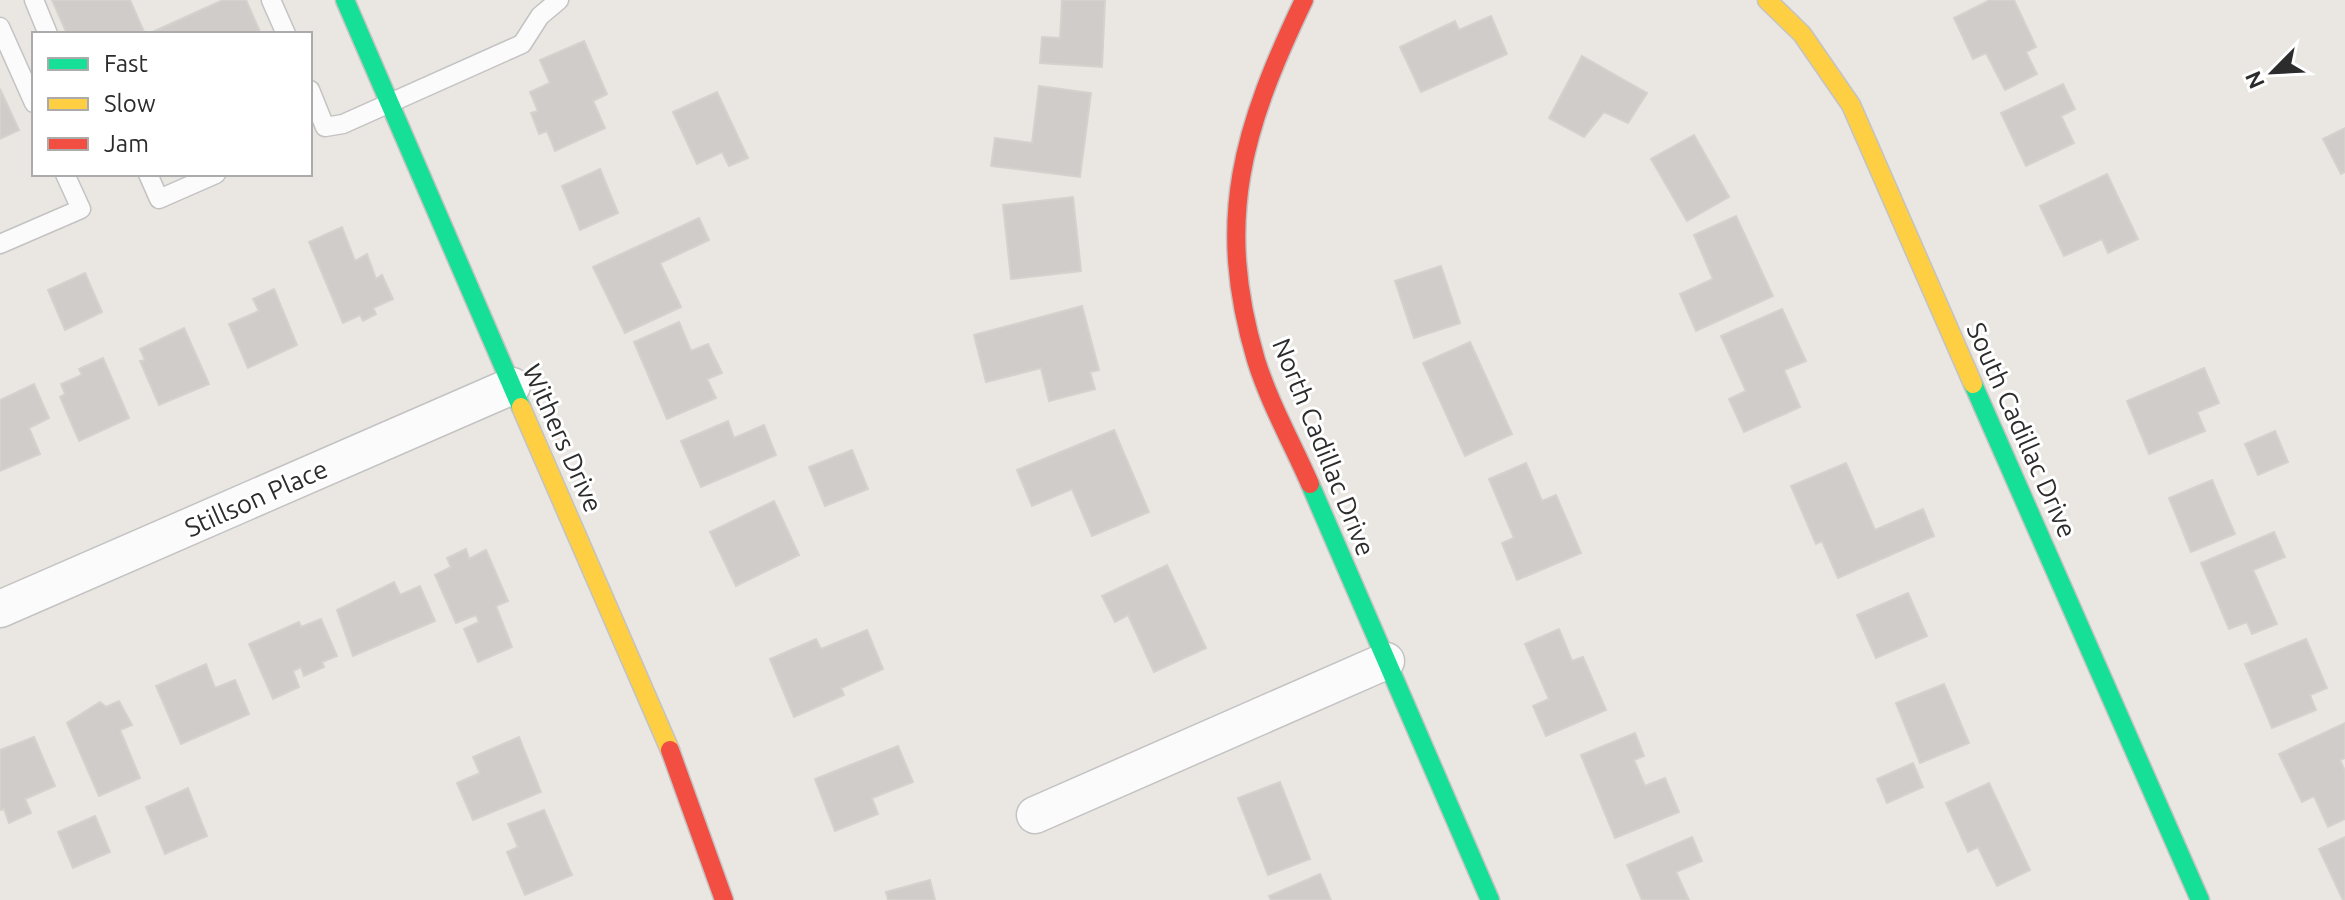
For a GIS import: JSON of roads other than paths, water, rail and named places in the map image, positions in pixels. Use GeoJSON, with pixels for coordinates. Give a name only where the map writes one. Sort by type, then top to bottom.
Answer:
{"type":"FeatureCollection","features":[{"type":"Feature","properties":{"kind":"street","name":"Withers Drive"},"geometry":{"type":"LineString","coordinates":[[345,0],[676,764],[724,900]]}},
{"type":"Feature","properties":{"kind":"street","name":"North Cadillac Drive"},"geometry":{"type":"LineString","coordinates":[[1304,0],[1270,68],[1246,138],[1236,205],[1239,289],[1257,362],[1490,900]]}},
{"type":"Feature","properties":{"kind":"street","name":"South Cadillac Drive"},"geometry":{"type":"LineString","coordinates":[[1767,0],[1802,34],[1851,105],[2200,900]]}},
{"type":"Feature","properties":{"kind":"street","name":"Stillson Place"},"geometry":{"type":"LineString","coordinates":[[0,609],[512,386]]}},
{"type":"Feature","properties":{"kind":"street"},"geometry":{"type":"LineString","coordinates":[[1035,815],[1386,661]]}},
{"type":"Feature","properties":{"kind":"lane"},"geometry":{"type":"LineString","coordinates":[[34,0],[47,32]]}},
{"type":"Feature","properties":{"kind":"lane"},"geometry":{"type":"LineString","coordinates":[[259,0],[272,32]]}},
{"type":"Feature","properties":{"kind":"lane"},"geometry":{"type":"LineString","coordinates":[[271,0],[285,32]]}},
{"type":"Feature","properties":{"kind":"lane"},"geometry":{"type":"LineString","coordinates":[[312,100],[316,120],[343,124],[522,44],[540,16],[559,0]]}},
{"type":"Feature","properties":{"kind":"lane"},"geometry":{"type":"LineString","coordinates":[[0,27],[32,99]]}},
{"type":"Feature","properties":{"kind":"lane"},"geometry":{"type":"LineString","coordinates":[[0,244],[81,209],[66,176]]}},
{"type":"Feature","properties":{"kind":"lane"},"geometry":{"type":"LineString","coordinates":[[149,176],[159,199],[211,176]]}}]}
